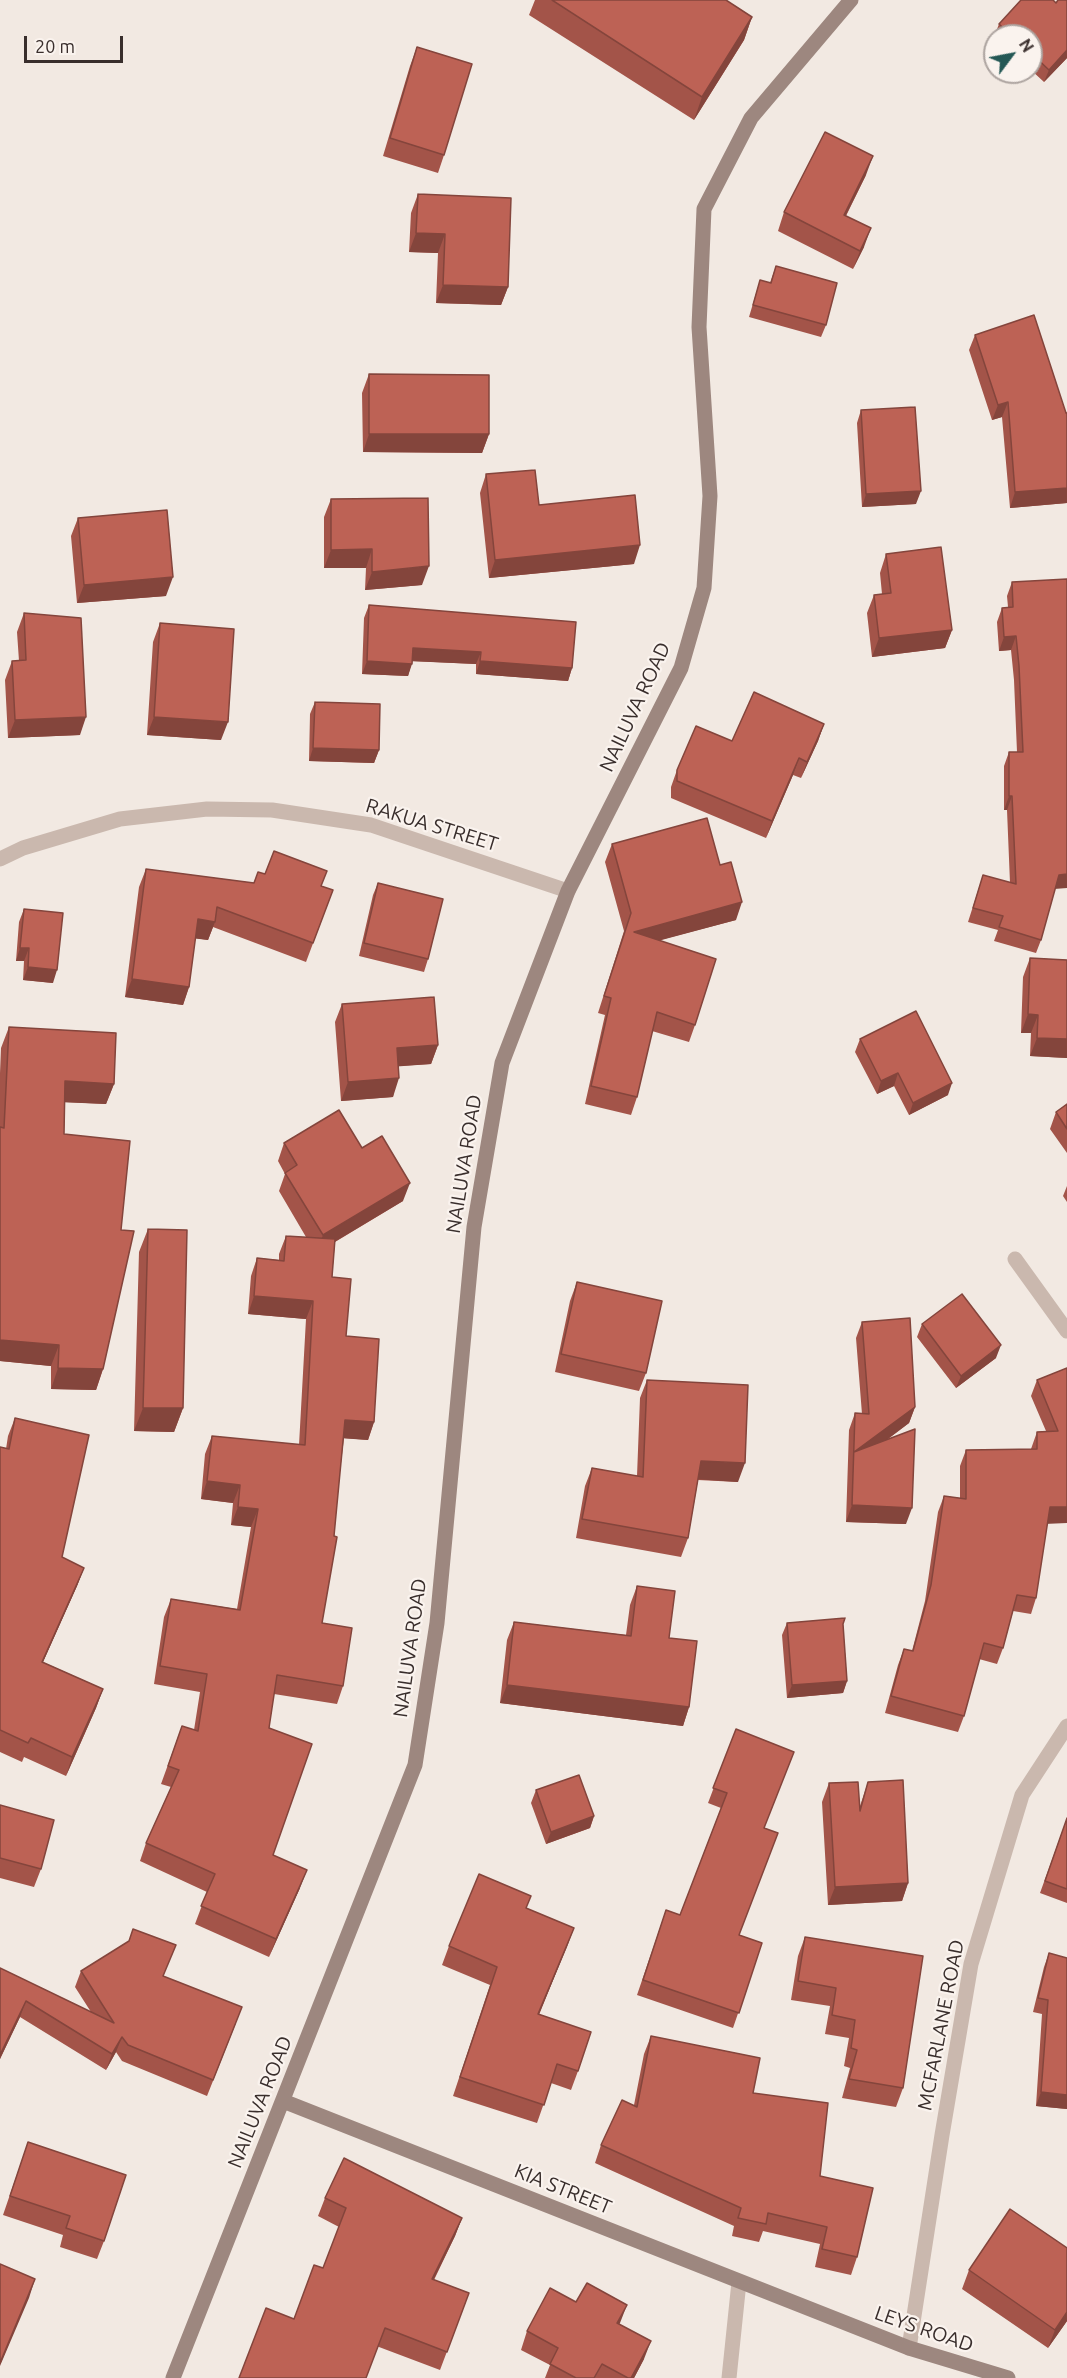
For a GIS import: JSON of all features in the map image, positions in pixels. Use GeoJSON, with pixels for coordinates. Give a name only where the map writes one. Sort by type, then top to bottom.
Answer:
{"type":"FeatureCollection","features":[{"type":"Feature","properties":{"kind":"main road","name":"NAILUVA ROAD"},"geometry":{"type":"LineString","coordinates":[[173,2378],[415,1764],[437,1623],[474,1227],[502,1063],[568,891],[681,668],[705,588],[710,496],[699,327],[704,209],[751,118],[851,0]]}},
{"type":"Feature","properties":{"kind":"main road","name":"KIA STREET"},"geometry":{"type":"LineString","coordinates":[[283,2101],[828,2316]]}},
{"type":"Feature","properties":{"kind":"main road","name":"LEYS ROAD"},"geometry":{"type":"LineString","coordinates":[[828,2316],[909,2348],[1008,2378]]}},
{"type":"Feature","properties":{"kind":"street","name":"RAKUA STREET"},"geometry":{"type":"LineString","coordinates":[[0,859],[23,848],[120,819],[207,809],[272,810],[371,825],[568,891]]}},
{"type":"Feature","properties":{"kind":"street"},"geometry":{"type":"LineString","coordinates":[[1015,1259],[1067,1331]]}},
{"type":"Feature","properties":{"kind":"street","name":"MCFARLANE ROAD"},"geometry":{"type":"LineString","coordinates":[[909,2348],[971,1964],[1022,1795],[1067,1726]]}},
{"type":"Feature","properties":{"kind":"street"},"geometry":{"type":"LineString","coordinates":[[729,2378],[739,2282]]}},
{"type":"Feature","properties":{"kind":"building"},"geometry":{"type":"Polygon","coordinates":[[[552,0],[726,0],[752,17],[702,97],[552,0]]]}},
{"type":"Feature","properties":{"kind":"building"},"geometry":{"type":"Polygon","coordinates":[[[1021,0],[1053,0],[1056,3],[1058,0],[1067,0],[1067,50],[1049,70],[1043,64],[1043,24],[999,24],[1021,0]]]}},
{"type":"Feature","properties":{"kind":"building"},"geometry":{"type":"Polygon","coordinates":[[[417,47],[472,64],[444,155],[390,138],[417,47]]]}},
{"type":"Feature","properties":{"kind":"building"},"geometry":{"type":"Polygon","coordinates":[[[825,132],[873,156],[844,215],[871,228],[860,251],[784,212],[825,132]]]}},
{"type":"Feature","properties":{"kind":"building"},"geometry":{"type":"Polygon","coordinates":[[[418,194],[511,198],[508,287],[443,285],[445,234],[416,233],[418,194]]]}},
{"type":"Feature","properties":{"kind":"building"},"geometry":{"type":"Polygon","coordinates":[[[776,266],[837,283],[826,325],[753,305],[760,280],[771,283],[776,266]]]}},
{"type":"Feature","properties":{"kind":"building"},"geometry":{"type":"Polygon","coordinates":[[[1034,315],[1067,413],[1067,488],[1015,492],[1008,402],[998,405],[975,335],[1034,315]]]}},
{"type":"Feature","properties":{"kind":"building"},"geometry":{"type":"Polygon","coordinates":[[[369,374],[489,375],[489,434],[369,434],[369,374]]]}},
{"type":"Feature","properties":{"kind":"building"},"geometry":{"type":"Polygon","coordinates":[[[915,407],[921,491],[866,494],[861,410],[915,407]]]}},
{"type":"Feature","properties":{"kind":"building"},"geometry":{"type":"Polygon","coordinates":[[[535,470],[539,505],[635,495],[640,545],[495,560],[486,474],[535,470]]]}},
{"type":"Feature","properties":{"kind":"building"},"geometry":{"type":"Polygon","coordinates":[[[428,498],[429,566],[372,572],[372,549],[331,550],[331,499],[428,498]]]}},
{"type":"Feature","properties":{"kind":"building"},"geometry":{"type":"Polygon","coordinates":[[[167,510],[173,577],[84,585],[78,518],[167,510]]]}},
{"type":"Feature","properties":{"kind":"building"},"geometry":{"type":"Polygon","coordinates":[[[941,547],[952,630],[879,638],[874,595],[891,593],[886,554],[941,547]]]}},
{"type":"Feature","properties":{"kind":"building"},"geometry":{"type":"Polygon","coordinates":[[[1067,579],[1067,874],[1059,875],[1041,940],[999,927],[1003,916],[973,908],[983,875],[1016,884],[1012,796],[1009,796],[1009,752],[1023,752],[1019,666],[1016,636],[1004,637],[1002,608],[1013,607],[1012,582],[1067,579]]]}},
{"type":"Feature","properties":{"kind":"building"},"geometry":{"type":"Polygon","coordinates":[[[369,605],[576,622],[572,668],[480,661],[481,652],[413,648],[412,664],[367,661],[369,605]]]}},
{"type":"Feature","properties":{"kind":"building"},"geometry":{"type":"Polygon","coordinates":[[[24,613],[81,618],[86,717],[15,720],[12,661],[26,660],[24,613]]]}},
{"type":"Feature","properties":{"kind":"building"},"geometry":{"type":"Polygon","coordinates":[[[160,623],[234,629],[228,722],[154,717],[160,623]]]}},
{"type":"Feature","properties":{"kind":"building"},"geometry":{"type":"Polygon","coordinates":[[[754,692],[824,724],[807,762],[799,758],[772,821],[677,781],[677,770],[696,726],[732,741],[754,692]]]}},
{"type":"Feature","properties":{"kind":"building"},"geometry":{"type":"Polygon","coordinates":[[[315,702],[380,704],[379,750],[313,748],[315,702]]]}},
{"type":"Feature","properties":{"kind":"building"},"geometry":{"type":"Polygon","coordinates":[[[707,818],[720,865],[731,862],[742,902],[634,932],[716,959],[695,1025],[657,1012],[637,1097],[591,1086],[611,998],[604,996],[631,913],[612,844],[707,818]]]}},
{"type":"Feature","properties":{"kind":"building"},"geometry":{"type":"Polygon","coordinates":[[[274,851],[327,871],[321,886],[333,890],[313,943],[217,907],[215,922],[198,919],[189,987],[132,979],[146,869],[254,883],[258,872],[265,874],[274,851]]]}},
{"type":"Feature","properties":{"kind":"building"},"geometry":{"type":"Polygon","coordinates":[[[378,883],[443,899],[428,959],[364,943],[378,883]]]}},
{"type":"Feature","properties":{"kind":"building"},"geometry":{"type":"Polygon","coordinates":[[[24,909],[63,913],[57,970],[28,967],[29,948],[20,948],[24,909]]]}},
{"type":"Feature","properties":{"kind":"building"},"geometry":{"type":"Polygon","coordinates":[[[1030,958],[1067,960],[1067,1039],[1037,1038],[1038,1015],[1028,1014],[1030,958]]]}},
{"type":"Feature","properties":{"kind":"building"},"geometry":{"type":"Polygon","coordinates":[[[434,997],[438,1045],[397,1048],[399,1078],[348,1082],[342,1004],[434,997]]]}},
{"type":"Feature","properties":{"kind":"building"},"geometry":{"type":"Polygon","coordinates":[[[916,1011],[952,1083],[913,1103],[898,1073],[881,1081],[860,1039],[916,1011]]]}},
{"type":"Feature","properties":{"kind":"building"},"geometry":{"type":"Polygon","coordinates":[[[9,1027],[116,1033],[114,1084],[65,1081],[64,1134],[130,1141],[121,1230],[134,1231],[103,1369],[58,1368],[59,1345],[0,1340],[0,1127],[4,1128],[9,1027]]]}},
{"type":"Feature","properties":{"kind":"building"},"geometry":{"type":"Polygon","coordinates":[[[1067,1104],[1067,1129],[1056,1112],[1067,1104]]]}},
{"type":"Feature","properties":{"kind":"building"},"geometry":{"type":"Polygon","coordinates":[[[339,1110],[362,1148],[382,1136],[410,1183],[323,1235],[285,1173],[297,1165],[284,1143],[339,1110]]]}},
{"type":"Feature","properties":{"kind":"building"},"geometry":{"type":"Polygon","coordinates":[[[148,1229],[187,1230],[183,1408],[143,1408],[148,1229]]]}},
{"type":"Feature","properties":{"kind":"building"},"geometry":{"type":"Polygon","coordinates":[[[286,1236],[335,1239],[332,1277],[351,1279],[346,1336],[379,1339],[374,1422],[345,1420],[334,1536],[337,1537],[322,1623],[352,1628],[343,1686],[277,1675],[269,1728],[312,1744],[273,1855],[307,1870],[276,1939],[201,1906],[215,1874],[146,1843],[179,1770],[168,1766],[182,1726],[198,1731],[207,1674],[160,1666],[171,1599],[240,1610],[258,1509],[238,1507],[240,1485],[207,1481],[212,1436],[305,1445],[313,1301],[254,1296],[257,1258],[284,1261],[286,1236]]]}},
{"type":"Feature","properties":{"kind":"building"},"geometry":{"type":"Polygon","coordinates":[[[577,1282],[662,1301],[646,1373],[561,1354],[577,1282]]]}},
{"type":"Feature","properties":{"kind":"building"},"geometry":{"type":"Polygon","coordinates":[[[962,1294],[1001,1345],[961,1376],[922,1324],[962,1294]]]}},
{"type":"Feature","properties":{"kind":"building"},"geometry":{"type":"Polygon","coordinates":[[[910,1318],[915,1407],[854,1452],[915,1429],[912,1508],[852,1505],[855,1413],[869,1414],[862,1322],[910,1318]]]}},
{"type":"Feature","properties":{"kind":"building"},"geometry":{"type":"Polygon","coordinates":[[[1067,1368],[1067,1507],[1050,1507],[1036,1598],[1017,1595],[1003,1648],[984,1643],[964,1716],[891,1696],[904,1649],[913,1651],[931,1585],[944,1496],[966,1499],[966,1450],[1037,1449],[1037,1432],[1058,1431],[1037,1380],[1067,1368]]]}},
{"type":"Feature","properties":{"kind":"building"},"geometry":{"type":"Polygon","coordinates":[[[647,1380],[748,1385],[745,1463],[701,1461],[688,1538],[582,1519],[592,1468],[643,1477],[647,1380]]]}},
{"type":"Feature","properties":{"kind":"building"},"geometry":{"type":"Polygon","coordinates":[[[15,1418],[89,1435],[62,1557],[84,1568],[42,1662],[103,1689],[72,1757],[31,1738],[28,1743],[0,1730],[0,1447],[9,1449],[15,1418]]]}},
{"type":"Feature","properties":{"kind":"building"},"geometry":{"type":"Polygon","coordinates":[[[637,1586],[675,1591],[669,1638],[697,1641],[689,1707],[507,1685],[514,1622],[631,1636],[637,1586]]]}},
{"type":"Feature","properties":{"kind":"building"},"geometry":{"type":"Polygon","coordinates":[[[845,1618],[843,1624],[847,1681],[792,1685],[787,1623],[845,1618]]]}},
{"type":"Feature","properties":{"kind":"building"},"geometry":{"type":"Polygon","coordinates":[[[736,1729],[794,1752],[764,1828],[778,1833],[739,1935],[762,1943],[739,2013],[643,1980],[666,1910],[680,1915],[727,1793],[713,1788],[736,1729]]]}},
{"type":"Feature","properties":{"kind":"building"},"geometry":{"type":"Polygon","coordinates":[[[579,1775],[594,1816],[551,1832],[536,1790],[579,1775]]]}},
{"type":"Feature","properties":{"kind":"building"},"geometry":{"type":"Polygon","coordinates":[[[903,1780],[908,1883],[835,1887],[829,1783],[858,1782],[860,1811],[868,1782],[903,1780]]]}},
{"type":"Feature","properties":{"kind":"building"},"geometry":{"type":"Polygon","coordinates":[[[0,1805],[54,1820],[41,1869],[0,1858],[0,1805]]]}},
{"type":"Feature","properties":{"kind":"building"},"geometry":{"type":"Polygon","coordinates":[[[1067,1818],[1067,1889],[1045,1881],[1067,1818]]]}},
{"type":"Feature","properties":{"kind":"building"},"geometry":{"type":"Polygon","coordinates":[[[479,1874],[531,1896],[526,1908],[574,1928],[538,2014],[591,2032],[578,2071],[557,2064],[544,2105],[460,2077],[497,1967],[449,1946],[479,1874]]]}},
{"type":"Feature","properties":{"kind":"building"},"geometry":{"type":"Polygon","coordinates":[[[133,1929],[176,1945],[163,1976],[242,2007],[213,2080],[128,2045],[122,2037],[112,2054],[26,2001],[0,2055],[0,1968],[114,2023],[81,1971],[129,1941],[133,1929]]]}},
{"type":"Feature","properties":{"kind":"building"},"geometry":{"type":"Polygon","coordinates":[[[805,1937],[923,1956],[903,2088],[849,2079],[857,2050],[851,2048],[855,2020],[832,2015],[836,1988],[798,1981],[805,1937]]]}},
{"type":"Feature","properties":{"kind":"building"},"geometry":{"type":"Polygon","coordinates":[[[1049,1953],[1067,1958],[1067,2095],[1041,2092],[1048,2000],[1038,1998],[1049,1953]]]}},
{"type":"Feature","properties":{"kind":"building"},"geometry":{"type":"Polygon","coordinates":[[[651,2036],[760,2058],[753,2093],[828,2103],[820,2176],[873,2188],[857,2257],[822,2249],[827,2227],[768,2213],[766,2224],[738,2218],[741,2208],[601,2145],[622,2100],[637,2107],[651,2036]]]}},
{"type":"Feature","properties":{"kind":"building"},"geometry":{"type":"Polygon","coordinates":[[[28,2142],[126,2175],[104,2241],[66,2228],[70,2216],[10,2196],[28,2142]]]}},
{"type":"Feature","properties":{"kind":"building"},"geometry":{"type":"Polygon","coordinates":[[[344,2158],[462,2218],[432,2279],[469,2293],[447,2352],[385,2328],[366,2378],[239,2378],[266,2308],[294,2319],[314,2265],[323,2268],[346,2208],[325,2198],[344,2158]]]}},
{"type":"Feature","properties":{"kind":"building"},"geometry":{"type":"Polygon","coordinates":[[[1010,2209],[1067,2248],[1067,2312],[1055,2330],[969,2270],[1010,2209]]]}},
{"type":"Feature","properties":{"kind":"building"},"geometry":{"type":"Polygon","coordinates":[[[0,2264],[35,2279],[0,2363],[0,2264]]]}},
{"type":"Feature","properties":{"kind":"building"},"geometry":{"type":"Polygon","coordinates":[[[587,2283],[627,2305],[617,2323],[651,2341],[631,2378],[602,2364],[594,2378],[576,2378],[550,2364],[558,2348],[527,2331],[550,2288],[576,2302],[587,2283]]]}}]}
